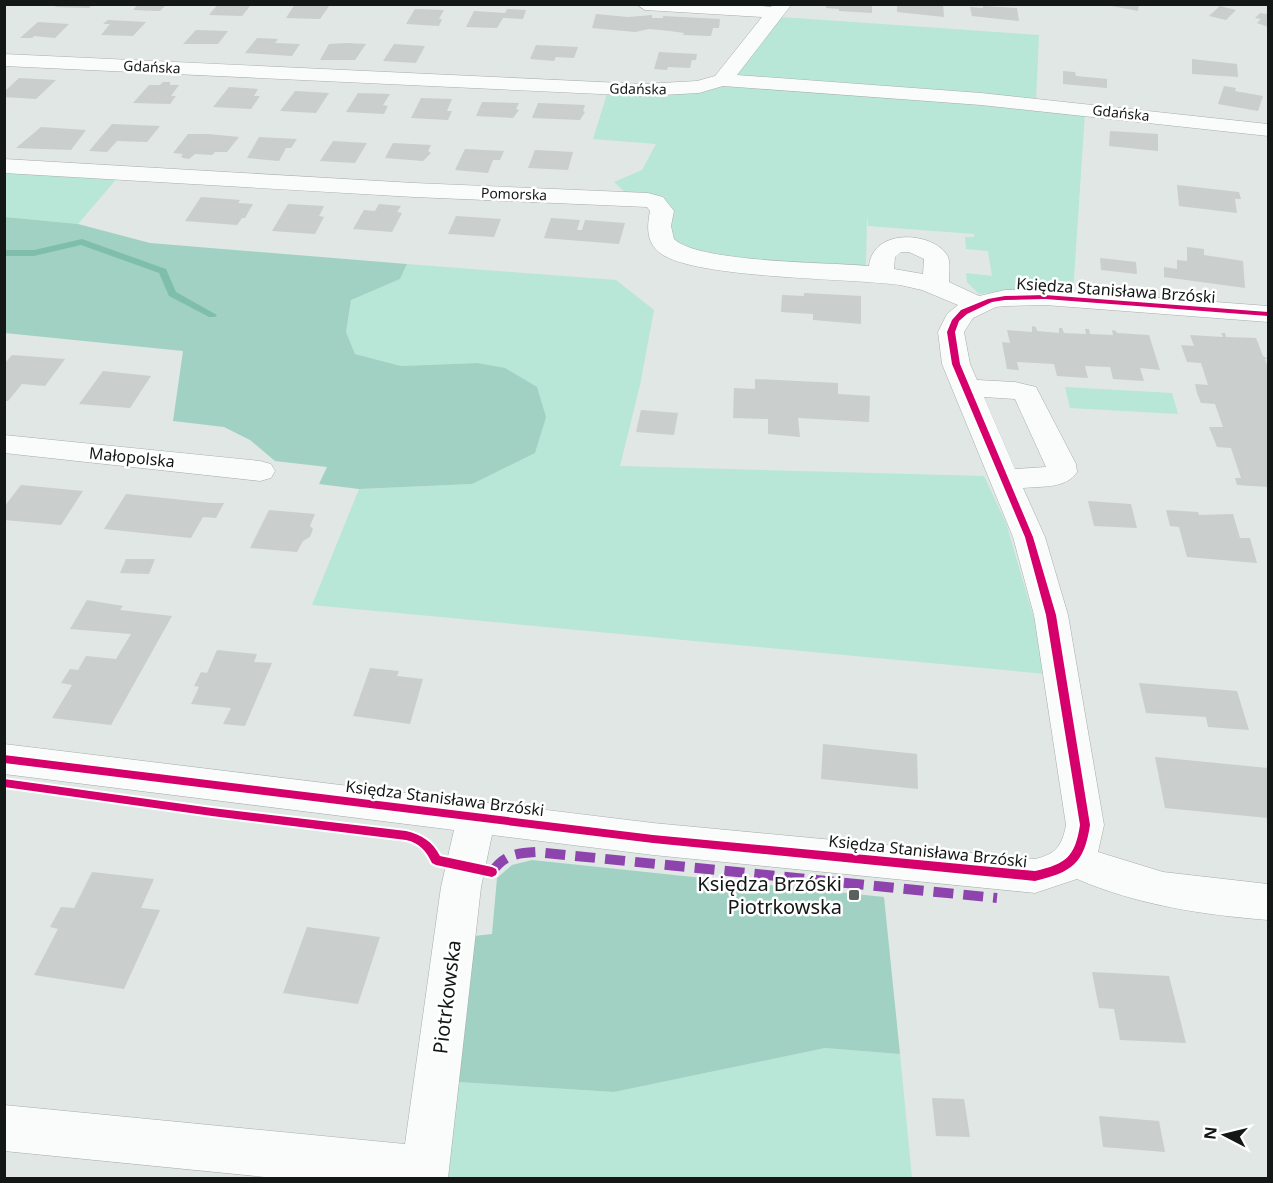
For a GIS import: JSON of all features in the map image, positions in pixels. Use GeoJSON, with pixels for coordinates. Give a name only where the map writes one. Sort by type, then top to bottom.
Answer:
{"type":"FeatureCollection","features":[{"type":"Feature","properties":{"kind":"street"},"geometry":{"type":"LineString","coordinates":[[645,4],[779,9]]}},
{"type":"Feature","properties":{"kind":"street"},"geometry":{"type":"LineString","coordinates":[[722,80],[779,9]]}},
{"type":"Feature","properties":{"kind":"street","name":"Gdańska"},"geometry":{"type":"LineString","coordinates":[[4,60],[643,90],[691,88],[722,80],[981,99],[1269,130]]}},
{"type":"Feature","properties":{"kind":"street","name":"Pomorska"},"geometry":{"type":"LineString","coordinates":[[4,166],[414,190],[648,200],[655,202],[662,210],[658,227],[662,240],[672,250],[688,256],[762,267],[882,275],[917,280],[936,285],[977,305]]}},
{"type":"Feature","properties":{"kind":"street"},"geometry":{"type":"LineString","coordinates":[[882,275],[883,256],[888,248],[900,244],[916,246],[928,250],[936,257],[936,285]]}},
{"type":"Feature","properties":{"kind":"street","name":"Księdza Stanisława Brzóski"},"geometry":{"type":"LineString","coordinates":[[4,759],[653,839],[1035,876],[1058,871],[1074,860],[1083,845],[1085,825],[1051,615],[1029,537],[956,364],[951,332],[956,320],[964,312],[977,305],[1005,298],[1034,297],[1269,314]]}},
{"type":"Feature","properties":{"kind":"street"},"geometry":{"type":"LineString","coordinates":[[965,388],[1015,390],[1026,393],[1061,464],[1062,472],[1054,476],[1004,479]]}},
{"type":"Feature","properties":{"kind":"street","name":"Małopolska"},"geometry":{"type":"LineString","coordinates":[[4,444],[260,471]]}},
{"type":"Feature","properties":{"kind":"street","name":"Piotrkowska"},"geometry":{"type":"LineString","coordinates":[[425,1174],[461,887],[476,817]]}},
{"type":"Feature","properties":{"kind":"street"},"geometry":{"type":"LineString","coordinates":[[1074,860],[1107,874],[1163,889],[1269,902]]}},
{"type":"Feature","properties":{"kind":"street"},"geometry":{"type":"LineString","coordinates":[[4,1128],[425,1174]]}},
{"type":"Feature","properties":{"kind":"green space"},"geometry":{"type":"Polygon","coordinates":[[[781,17],[1039,35],[1036,102],[744,78],[738,74],[738,69],[781,17]]]}},
{"type":"Feature","properties":{"kind":"green space"},"geometry":{"type":"Polygon","coordinates":[[[729,85],[1085,113],[1073,293],[1014,290],[979,294],[967,282],[966,273],[992,276],[988,251],[966,249],[965,237],[974,237],[974,234],[868,226],[867,215],[866,264],[863,269],[753,261],[692,252],[669,239],[668,210],[629,196],[614,182],[642,170],[656,144],[593,139],[608,91],[692,91],[729,85]]]}},
{"type":"Feature","properties":{"kind":"green space"},"geometry":{"type":"Polygon","coordinates":[[[4,169],[119,176],[78,224],[5,217],[4,169]]]}},
{"type":"Feature","properties":{"kind":"green space"},"geometry":{"type":"Polygon","coordinates":[[[5,217],[78,224],[150,243],[407,264],[400,279],[351,300],[346,332],[355,354],[401,366],[477,363],[505,368],[537,387],[546,417],[535,453],[472,484],[359,489],[319,484],[327,467],[275,461],[250,440],[224,427],[173,421],[183,351],[5,333],[5,217]]]}},
{"type":"Feature","properties":{"kind":"green space"},"geometry":{"type":"Polygon","coordinates":[[[407,264],[616,280],[654,310],[640,385],[620,466],[984,476],[1006,523],[1035,622],[1046,674],[312,605],[359,489],[473,484],[477,363],[401,366],[355,354],[346,332],[351,300],[400,279],[407,264]]]}},
{"type":"Feature","properties":{"kind":"green space"},"geometry":{"type":"Polygon","coordinates":[[[1065,387],[1172,393],[1178,414],[1070,408],[1065,387]]]}},
{"type":"Feature","properties":{"kind":"green space"},"geometry":{"type":"Polygon","coordinates":[[[532,860],[884,897],[900,1054],[825,1048],[614,1092],[458,1082],[474,936],[492,934],[497,878],[512,865],[532,860]]]}},
{"type":"Feature","properties":{"kind":"green space"},"geometry":{"type":"Polygon","coordinates":[[[825,1048],[900,1054],[912,1178],[446,1178],[458,1082],[614,1092],[825,1048]]]}},
{"type":"Feature","properties":{"kind":"building"},"geometry":{"type":"Polygon","coordinates":[[[58,4],[93,4],[89,8],[55,7],[58,4]]]}},
{"type":"Feature","properties":{"kind":"building"},"geometry":{"type":"Polygon","coordinates":[[[138,4],[167,4],[160,11],[133,10],[138,4]]]}},
{"type":"Feature","properties":{"kind":"building"},"geometry":{"type":"Polygon","coordinates":[[[218,4],[247,4],[250,6],[242,16],[209,15],[218,4]]]}},
{"type":"Feature","properties":{"kind":"building"},"geometry":{"type":"Polygon","coordinates":[[[295,4],[329,6],[320,19],[286,18],[295,4]]]}},
{"type":"Feature","properties":{"kind":"building"},"geometry":{"type":"Polygon","coordinates":[[[826,4],[872,4],[872,13],[839,11],[839,9],[826,8],[826,4]]]}},
{"type":"Feature","properties":{"kind":"building"},"geometry":{"type":"Polygon","coordinates":[[[897,4],[943,4],[944,17],[897,12],[897,4]]]}},
{"type":"Feature","properties":{"kind":"building"},"geometry":{"type":"Polygon","coordinates":[[[1101,4],[1139,4],[1138,11],[1101,4]]]}},
{"type":"Feature","properties":{"kind":"building"},"geometry":{"type":"Polygon","coordinates":[[[983,6],[1017,8],[1019,21],[972,16],[970,7],[983,8],[983,6]]]}},
{"type":"Feature","properties":{"kind":"building"},"geometry":{"type":"Polygon","coordinates":[[[1220,6],[1236,10],[1226,20],[1209,16],[1220,6]]]}},
{"type":"Feature","properties":{"kind":"building"},"geometry":{"type":"Polygon","coordinates":[[[415,9],[444,10],[439,19],[442,19],[439,26],[406,24],[415,9]]]}},
{"type":"Feature","properties":{"kind":"building"},"geometry":{"type":"Polygon","coordinates":[[[507,9],[526,10],[523,19],[503,18],[497,28],[466,27],[474,11],[505,13],[507,9]]]}},
{"type":"Feature","properties":{"kind":"building"},"geometry":{"type":"Polygon","coordinates":[[[1268,12],[1268,27],[1257,23],[1261,19],[1255,18],[1260,13],[1268,12]]]}},
{"type":"Feature","properties":{"kind":"building"},"geometry":{"type":"Polygon","coordinates":[[[596,14],[720,19],[719,28],[713,28],[711,36],[683,35],[684,33],[649,29],[635,32],[592,28],[596,14]]]}},
{"type":"Feature","properties":{"kind":"building"},"geometry":{"type":"Polygon","coordinates":[[[108,20],[146,22],[133,36],[101,35],[110,24],[103,24],[108,20]]]}},
{"type":"Feature","properties":{"kind":"building"},"geometry":{"type":"Polygon","coordinates":[[[38,22],[69,24],[55,38],[34,36],[20,38],[38,22]]]}},
{"type":"Feature","properties":{"kind":"building"},"geometry":{"type":"Polygon","coordinates":[[[196,30],[228,31],[218,44],[183,44],[196,30]]]}},
{"type":"Feature","properties":{"kind":"building"},"geometry":{"type":"Polygon","coordinates":[[[257,38],[278,39],[275,43],[300,44],[292,56],[245,53],[257,38]]]}},
{"type":"Feature","properties":{"kind":"building"},"geometry":{"type":"Polygon","coordinates":[[[329,44],[366,44],[355,60],[320,60],[329,44]]]}},
{"type":"Feature","properties":{"kind":"building"},"geometry":{"type":"Polygon","coordinates":[[[394,44],[425,46],[416,63],[383,61],[394,44]]]}},
{"type":"Feature","properties":{"kind":"building"},"geometry":{"type":"Polygon","coordinates":[[[536,45],[578,47],[574,58],[556,57],[554,61],[530,59],[536,45]]]}},
{"type":"Feature","properties":{"kind":"building"},"geometry":{"type":"Polygon","coordinates":[[[659,52],[697,54],[690,68],[654,69],[659,52]]]}},
{"type":"Feature","properties":{"kind":"building"},"geometry":{"type":"Polygon","coordinates":[[[1192,59],[1237,64],[1238,77],[1192,74],[1192,59]]]}},
{"type":"Feature","properties":{"kind":"building"},"geometry":{"type":"Polygon","coordinates":[[[1063,71],[1075,72],[1076,76],[1107,79],[1107,88],[1063,84],[1063,71]]]}},
{"type":"Feature","properties":{"kind":"building"},"geometry":{"type":"Polygon","coordinates":[[[19,78],[56,80],[36,99],[4,97],[4,92],[19,78]]]}},
{"type":"Feature","properties":{"kind":"building"},"geometry":{"type":"Polygon","coordinates":[[[163,82],[179,85],[171,96],[176,96],[170,104],[133,103],[149,85],[160,85],[163,82]]]}},
{"type":"Feature","properties":{"kind":"building"},"geometry":{"type":"Polygon","coordinates":[[[1224,86],[1236,88],[1235,91],[1263,96],[1258,111],[1218,104],[1224,86]]]}},
{"type":"Feature","properties":{"kind":"building"},"geometry":{"type":"Polygon","coordinates":[[[229,87],[258,89],[254,96],[260,96],[251,109],[213,107],[229,87]]]}},
{"type":"Feature","properties":{"kind":"building"},"geometry":{"type":"Polygon","coordinates":[[[295,91],[329,93],[316,113],[280,111],[295,91]]]}},
{"type":"Feature","properties":{"kind":"building"},"geometry":{"type":"Polygon","coordinates":[[[358,93],[390,94],[383,105],[388,106],[384,114],[346,112],[358,93]]]}},
{"type":"Feature","properties":{"kind":"building"},"geometry":{"type":"Polygon","coordinates":[[[421,98],[452,99],[447,111],[452,111],[448,120],[411,118],[421,98]]]}},
{"type":"Feature","properties":{"kind":"building"},"geometry":{"type":"Polygon","coordinates":[[[482,102],[519,103],[516,109],[519,110],[513,118],[476,116],[482,102]]]}},
{"type":"Feature","properties":{"kind":"building"},"geometry":{"type":"Polygon","coordinates":[[[538,103],[585,105],[583,111],[585,112],[580,120],[532,118],[538,103]]]}},
{"type":"Feature","properties":{"kind":"building"},"geometry":{"type":"Polygon","coordinates":[[[112,124],[160,126],[147,142],[117,141],[107,152],[89,151],[112,124]]]}},
{"type":"Feature","properties":{"kind":"building"},"geometry":{"type":"Polygon","coordinates":[[[41,127],[86,130],[71,150],[16,148],[41,127]]]}},
{"type":"Feature","properties":{"kind":"building"},"geometry":{"type":"Polygon","coordinates":[[[1110,131],[1158,134],[1158,151],[1109,146],[1110,131]]]}},
{"type":"Feature","properties":{"kind":"building"},"geometry":{"type":"Polygon","coordinates":[[[188,134],[239,137],[227,152],[215,152],[212,155],[195,154],[189,159],[183,158],[181,156],[183,154],[173,153],[188,134]]]}},
{"type":"Feature","properties":{"kind":"building"},"geometry":{"type":"Polygon","coordinates":[[[259,137],[297,139],[291,148],[286,148],[279,161],[247,158],[259,137]]]}},
{"type":"Feature","properties":{"kind":"building"},"geometry":{"type":"Polygon","coordinates":[[[333,141],[367,143],[355,163],[320,161],[333,141]]]}},
{"type":"Feature","properties":{"kind":"building"},"geometry":{"type":"Polygon","coordinates":[[[393,143],[431,145],[428,151],[431,153],[423,161],[385,158],[393,143]]]}},
{"type":"Feature","properties":{"kind":"building"},"geometry":{"type":"Polygon","coordinates":[[[465,149],[504,151],[500,160],[493,160],[488,173],[455,170],[465,149]]]}},
{"type":"Feature","properties":{"kind":"building"},"geometry":{"type":"Polygon","coordinates":[[[535,150],[573,152],[568,170],[528,168],[535,150]]]}},
{"type":"Feature","properties":{"kind":"building"},"geometry":{"type":"Polygon","coordinates":[[[1177,185],[1239,192],[1241,199],[1235,199],[1237,213],[1179,206],[1177,185]]]}},
{"type":"Feature","properties":{"kind":"building"},"geometry":{"type":"Polygon","coordinates":[[[201,197],[240,200],[238,203],[253,204],[245,218],[242,218],[237,225],[185,221],[201,197]]]}},
{"type":"Feature","properties":{"kind":"building"},"geometry":{"type":"Polygon","coordinates":[[[288,204],[324,206],[319,216],[324,217],[315,234],[272,231],[288,204]]]}},
{"type":"Feature","properties":{"kind":"building"},"geometry":{"type":"Polygon","coordinates":[[[379,204],[401,206],[397,212],[402,213],[392,232],[353,229],[364,210],[375,211],[379,204]]]}},
{"type":"Feature","properties":{"kind":"building"},"geometry":{"type":"Polygon","coordinates":[[[456,216],[501,219],[494,237],[448,234],[456,216]]]}},
{"type":"Feature","properties":{"kind":"building"},"geometry":{"type":"Polygon","coordinates":[[[551,218],[580,220],[577,230],[582,230],[585,220],[625,223],[619,244],[544,238],[551,218]]]}},
{"type":"Feature","properties":{"kind":"building"},"geometry":{"type":"Polygon","coordinates":[[[1187,247],[1204,249],[1204,255],[1243,261],[1245,288],[1164,277],[1164,267],[1177,269],[1177,260],[1187,261],[1187,247]]]}},
{"type":"Feature","properties":{"kind":"building"},"geometry":{"type":"Polygon","coordinates":[[[1100,258],[1136,262],[1137,274],[1101,270],[1100,258]]]}},
{"type":"Feature","properties":{"kind":"building"},"geometry":{"type":"Polygon","coordinates":[[[804,293],[861,296],[861,324],[813,320],[813,314],[781,312],[782,295],[804,296],[804,293]]]}},
{"type":"Feature","properties":{"kind":"building"},"geometry":{"type":"Polygon","coordinates":[[[1032,326],[1036,327],[1037,331],[1059,333],[1059,328],[1062,328],[1064,333],[1086,334],[1085,329],[1089,329],[1090,334],[1113,335],[1112,330],[1117,333],[1149,335],[1160,370],[1140,368],[1144,381],[1113,379],[1110,367],[1085,366],[1088,378],[1057,376],[1054,364],[1017,362],[1019,370],[1007,369],[1002,342],[1010,343],[1007,330],[1032,332],[1032,326]]]}},
{"type":"Feature","properties":{"kind":"building"},"geometry":{"type":"Polygon","coordinates":[[[1221,333],[1225,333],[1226,337],[1256,338],[1263,356],[1268,359],[1265,359],[1268,368],[1268,487],[1237,485],[1235,478],[1241,478],[1231,448],[1217,447],[1209,427],[1223,427],[1215,404],[1201,403],[1197,393],[1195,384],[1208,385],[1201,363],[1187,362],[1181,345],[1194,346],[1190,335],[1223,337],[1221,333]]]}},
{"type":"Feature","properties":{"kind":"building"},"geometry":{"type":"Polygon","coordinates":[[[12,355],[65,359],[45,386],[22,384],[8,401],[4,401],[4,364],[12,355]]]}},
{"type":"Feature","properties":{"kind":"building"},"geometry":{"type":"Polygon","coordinates":[[[103,371],[151,376],[130,408],[79,404],[103,371]]]}},
{"type":"Feature","properties":{"kind":"building"},"geometry":{"type":"Polygon","coordinates":[[[755,379],[838,383],[838,394],[870,396],[869,422],[798,418],[800,437],[768,434],[768,419],[733,418],[734,388],[755,389],[755,379]]]}},
{"type":"Feature","properties":{"kind":"building"},"geometry":{"type":"Polygon","coordinates":[[[641,410],[678,413],[674,435],[636,432],[641,410]]]}},
{"type":"Feature","properties":{"kind":"building"},"geometry":{"type":"Polygon","coordinates":[[[21,485],[83,491],[61,525],[4,520],[4,507],[21,485]]]}},
{"type":"Feature","properties":{"kind":"building"},"geometry":{"type":"Polygon","coordinates":[[[126,494],[224,503],[216,518],[203,517],[191,538],[104,529],[126,494]]]}},
{"type":"Feature","properties":{"kind":"building"},"geometry":{"type":"Polygon","coordinates":[[[1088,501],[1131,504],[1137,528],[1094,526],[1088,501]]]}},
{"type":"Feature","properties":{"kind":"building"},"geometry":{"type":"Polygon","coordinates":[[[269,510],[315,514],[310,526],[313,529],[310,537],[303,541],[297,552],[250,548],[269,510]]]}},
{"type":"Feature","properties":{"kind":"building"},"geometry":{"type":"Polygon","coordinates":[[[1166,510],[1198,512],[1199,515],[1233,514],[1240,538],[1250,538],[1257,563],[1187,557],[1179,527],[1170,526],[1166,510]]]}},
{"type":"Feature","properties":{"kind":"building"},"geometry":{"type":"Polygon","coordinates":[[[126,559],[155,559],[149,574],[120,573],[126,559]]]}},
{"type":"Feature","properties":{"kind":"building"},"geometry":{"type":"Polygon","coordinates":[[[87,600],[123,606],[120,610],[172,616],[111,725],[52,718],[72,685],[61,683],[70,669],[78,670],[86,656],[116,659],[131,634],[70,629],[87,600]]]}},
{"type":"Feature","properties":{"kind":"building"},"geometry":{"type":"Polygon","coordinates":[[[217,650],[257,654],[254,662],[272,663],[245,726],[223,724],[231,708],[191,704],[199,687],[194,686],[201,672],[207,673],[217,650]]]}},
{"type":"Feature","properties":{"kind":"building"},"geometry":{"type":"Polygon","coordinates":[[[370,668],[399,671],[397,676],[423,679],[410,724],[353,716],[370,668]]]}},
{"type":"Feature","properties":{"kind":"building"},"geometry":{"type":"Polygon","coordinates":[[[1139,683],[1237,691],[1249,730],[1208,727],[1206,717],[1146,713],[1139,683]]]}},
{"type":"Feature","properties":{"kind":"building"},"geometry":{"type":"Polygon","coordinates":[[[823,744],[917,754],[918,789],[821,779],[823,744]]]}},
{"type":"Feature","properties":{"kind":"building"},"geometry":{"type":"Polygon","coordinates":[[[1155,757],[1268,768],[1268,818],[1165,808],[1155,757]]]}},
{"type":"Feature","properties":{"kind":"building"},"geometry":{"type":"Polygon","coordinates":[[[92,872],[154,879],[141,908],[160,910],[124,989],[34,975],[58,929],[50,927],[61,907],[74,908],[92,872]]]}},
{"type":"Feature","properties":{"kind":"building"},"geometry":{"type":"Polygon","coordinates":[[[307,927],[380,937],[358,1004],[283,993],[307,927]]]}},
{"type":"Feature","properties":{"kind":"building"},"geometry":{"type":"Polygon","coordinates":[[[1092,972],[1169,976],[1186,1043],[1120,1040],[1114,1009],[1099,1008],[1092,972]]]}},
{"type":"Feature","properties":{"kind":"building"},"geometry":{"type":"Polygon","coordinates":[[[932,1098],[964,1099],[970,1137],[936,1136],[932,1098]]]}},
{"type":"Feature","properties":{"kind":"building"},"geometry":{"type":"Polygon","coordinates":[[[1099,1116],[1159,1121],[1165,1152],[1103,1147],[1099,1116]]]}},
{"type":"Feature","properties":{"kind":"waterway"},"geometry":{"type":"LineString","coordinates":[[4,253],[34,253],[82,242],[163,271],[172,294],[212,315]]}},
{"type":"Feature","properties":{"kind":"marked path"},"geometry":{"type":"LineString","coordinates":[[492,872],[506,857],[536,852],[997,898]]}},
{"type":"Feature","properties":{"kind":"cycle path"},"geometry":{"type":"LineString","coordinates":[[4,759],[653,839],[1035,876],[1057,870],[1065,866],[1076,855],[1085,825],[1051,615],[1029,537],[956,364],[951,332],[956,320],[964,312],[990,300],[1005,298],[1045,297],[1268,314]]}},
{"type":"Feature","properties":{"kind":"cycle path"},"geometry":{"type":"LineString","coordinates":[[4,783],[212,812],[391,833],[418,839],[428,847],[436,860],[492,872]]}},
{"type":"Feature","properties":{"kind":"place","name":"Księdza Brzóski Piotrkowska"},"geometry":{"type":"Point","coordinates":[854,895]}}]}
